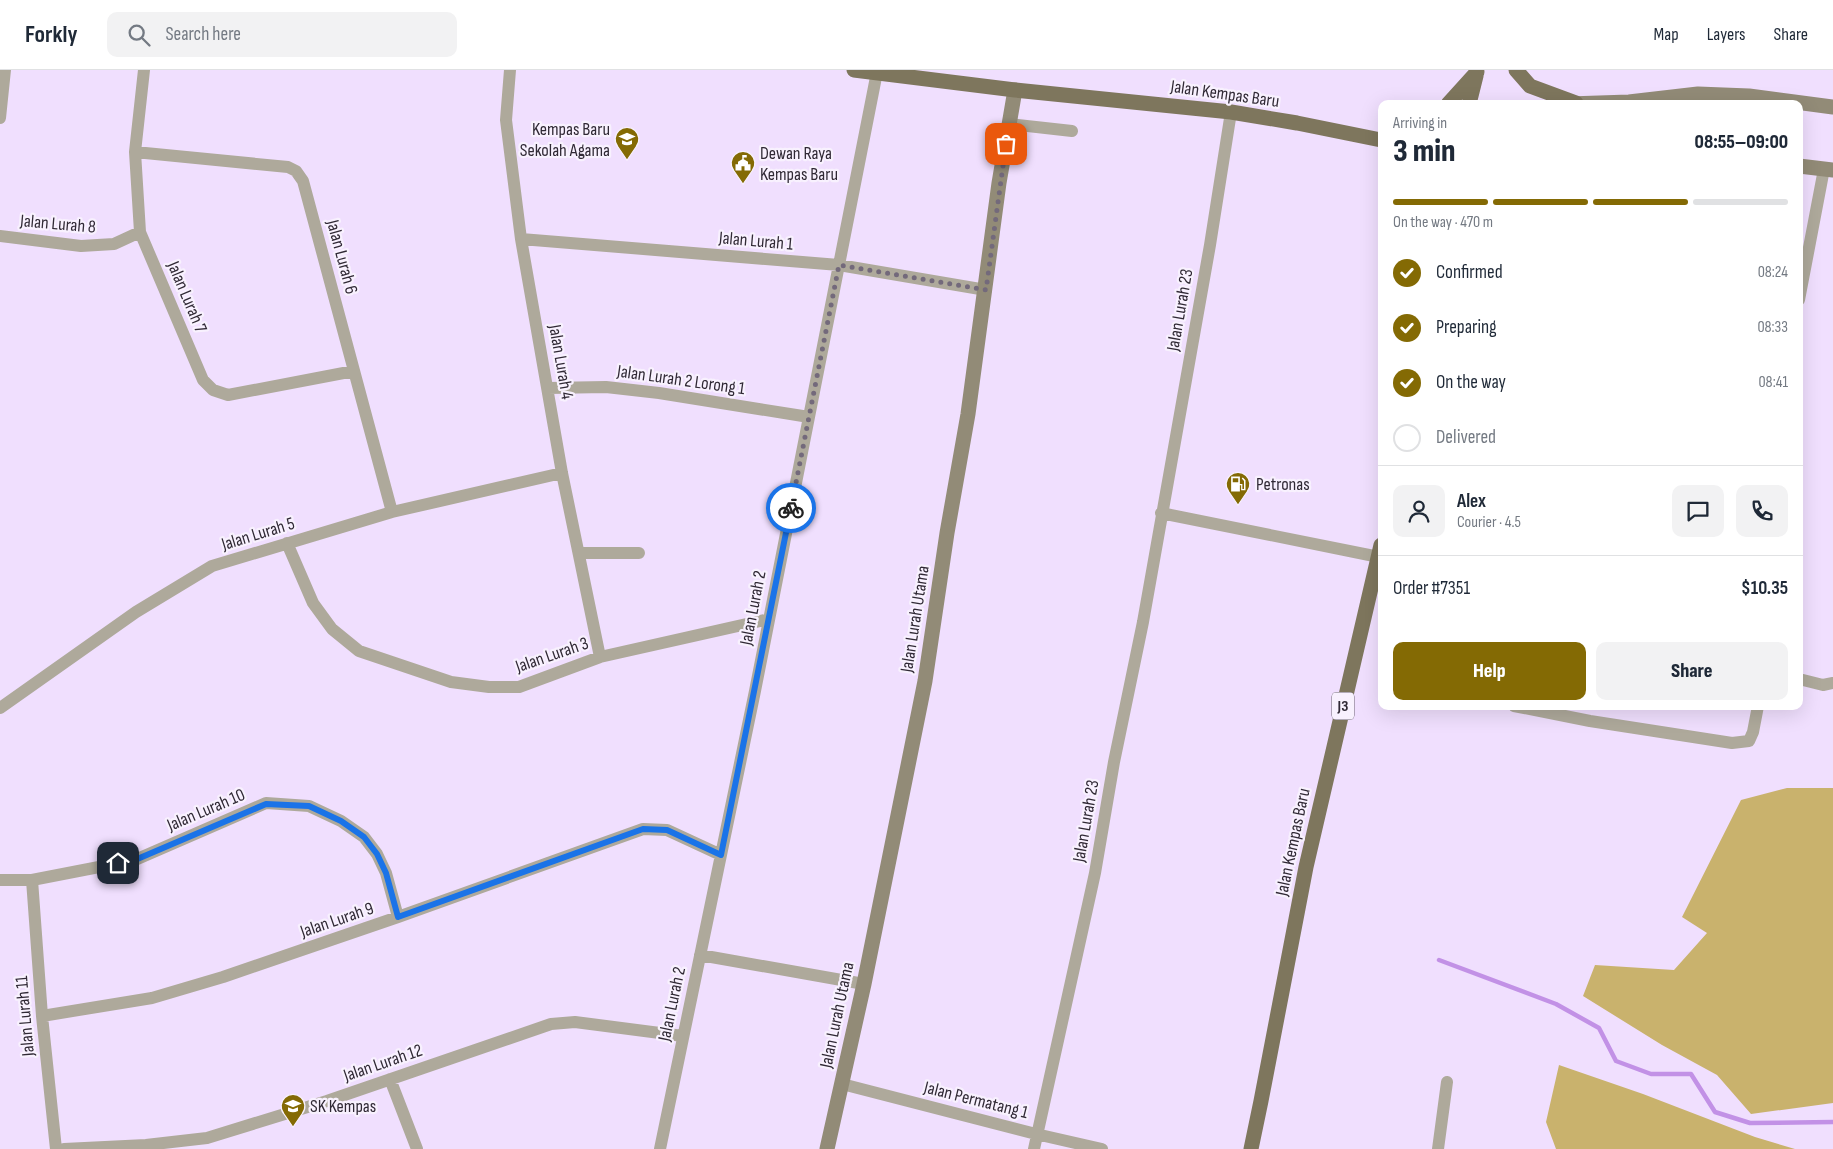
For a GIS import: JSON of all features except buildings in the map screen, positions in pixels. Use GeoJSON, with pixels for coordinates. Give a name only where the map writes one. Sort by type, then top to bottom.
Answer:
{"type":"FeatureCollection","features":[{"type":"Feature","properties":{"kind":"main road","name":"Jalan Kempas Baru"},"geometry":{"type":"LineString","coordinates":[[854,70],[1015,90],[1231,112],[1378,139]]}},
{"type":"Feature","properties":{"kind":"main road"},"geometry":{"type":"LineString","coordinates":[[1516,70],[1530,86],[1565,100]]}},
{"type":"Feature","properties":{"kind":"main road"},"geometry":{"type":"LineString","coordinates":[[1452,100],[1477,71]]}},
{"type":"Feature","properties":{"kind":"main road"},"geometry":{"type":"LineString","coordinates":[[1470,100],[1477,71]]}},
{"type":"Feature","properties":{"kind":"main road"},"geometry":{"type":"LineString","coordinates":[[1349,134],[1378,132]]}},
{"type":"Feature","properties":{"kind":"main road"},"geometry":{"type":"LineString","coordinates":[[1349,134],[1378,147]]}},
{"type":"Feature","properties":{"kind":"main road","name":"Jalan Kempas Baru"},"geometry":{"type":"LineString","coordinates":[[1251,1149],[1262,1101],[1306,867],[1378,560]]}},
{"type":"Feature","properties":{"kind":"street"},"geometry":{"type":"LineString","coordinates":[[0,118],[5,70]]}},
{"type":"Feature","properties":{"kind":"street","name":"Jalan Lurah 7"},"geometry":{"type":"LineString","coordinates":[[144,70],[135,152],[140,232],[203,380],[213,390],[228,395],[354,371]]}},
{"type":"Feature","properties":{"kind":"street","name":"Jalan Lurah 4"},"geometry":{"type":"LineString","coordinates":[[510,70],[506,120],[521,239],[562,473],[600,657]]}},
{"type":"Feature","properties":{"kind":"street","name":"Jalan Lurah 2"},"geometry":{"type":"LineString","coordinates":[[660,1149],[746,734],[877,72]]}},
{"type":"Feature","properties":{"kind":"street","name":"Jalan Lurah Utama"},"geometry":{"type":"LineString","coordinates":[[827,1149],[864,984],[924,681],[968,414],[999,183],[1015,90]]}},
{"type":"Feature","properties":{"kind":"street"},"geometry":{"type":"LineString","coordinates":[[1647,100],[1698,94],[1749,96],[1780,100]]}},
{"type":"Feature","properties":{"kind":"street"},"geometry":{"type":"LineString","coordinates":[[1803,103],[1833,107]]}},
{"type":"Feature","properties":{"kind":"street","name":"Jalan Lurah 23"},"geometry":{"type":"LineString","coordinates":[[1034,1149],[1095,873],[1114,762],[1134,672],[1210,245],[1231,112]]}},
{"type":"Feature","properties":{"kind":"street"},"geometry":{"type":"LineString","coordinates":[[1009,124],[1072,131]]}},
{"type":"Feature","properties":{"kind":"street","name":"Jalan Lurah 6"},"geometry":{"type":"LineString","coordinates":[[135,152],[288,167],[296,171],[303,181],[392,512]]}},
{"type":"Feature","properties":{"kind":"street"},"geometry":{"type":"LineString","coordinates":[[1803,166],[1828,169],[1803,282]]}},
{"type":"Feature","properties":{"kind":"street","name":"Jalan Lurah 8"},"geometry":{"type":"LineString","coordinates":[[0,236],[81,246],[114,244],[140,232]]}},
{"type":"Feature","properties":{"kind":"street","name":"Jalan Lurah 1"},"geometry":{"type":"LineString","coordinates":[[521,239],[839,265],[986,290]]}},
{"type":"Feature","properties":{"kind":"street","name":"Jalan Lurah 2 Lorong 1"},"geometry":{"type":"LineString","coordinates":[[548,388],[606,387],[659,393],[809,417]]}},
{"type":"Feature","properties":{"kind":"street","name":"Jalan Lurah 5"},"geometry":{"type":"LineString","coordinates":[[0,708],[129,616],[212,566],[392,512],[562,473]]}},
{"type":"Feature","properties":{"kind":"street"},"geometry":{"type":"LineString","coordinates":[[1161,513],[1378,551]]}},
{"type":"Feature","properties":{"kind":"street","name":"Jalan Lurah 3"},"geometry":{"type":"LineString","coordinates":[[287,543],[313,603],[332,630],[359,651],[450,682],[489,687],[519,687],[600,657],[769,619]]}},
{"type":"Feature","properties":{"kind":"street"},"geometry":{"type":"LineString","coordinates":[[579,553],[639,553]]}},
{"type":"Feature","properties":{"kind":"street"},"geometry":{"type":"LineString","coordinates":[[1803,680],[1823,685],[1833,683]]}},
{"type":"Feature","properties":{"kind":"street"},"geometry":{"type":"LineString","coordinates":[[1546,710],[1590,721],[1732,744],[1749,741],[1753,732],[1757,710]]}},
{"type":"Feature","properties":{"kind":"street","name":"Jalan Lurah 10"},"geometry":{"type":"LineString","coordinates":[[0,880],[32,880],[135,860],[266,804],[309,806],[341,821],[364,837],[377,854],[386,873],[398,917]]}},
{"type":"Feature","properties":{"kind":"street","name":"Jalan Lurah 9"},"geometry":{"type":"LineString","coordinates":[[42,1016],[152,998],[223,977],[398,917],[643,829],[667,830],[721,855]]}},
{"type":"Feature","properties":{"kind":"street","name":"Jalan Lurah 11"},"geometry":{"type":"LineString","coordinates":[[32,880],[42,1016],[56,1149]]}},
{"type":"Feature","properties":{"kind":"street"},"geometry":{"type":"LineString","coordinates":[[700,955],[864,984]]}},
{"type":"Feature","properties":{"kind":"street","name":"Jalan Lurah 12"},"geometry":{"type":"LineString","coordinates":[[64,1149],[146,1145],[207,1138],[327,1101],[551,1024],[575,1022],[683,1036]]}},
{"type":"Feature","properties":{"kind":"street"},"geometry":{"type":"LineString","coordinates":[[390,1079],[417,1149]]}},
{"type":"Feature","properties":{"kind":"street"},"geometry":{"type":"LineString","coordinates":[[1438,1149],[1446,1082]]}},
{"type":"Feature","properties":{"kind":"street","name":"Jalan Permatang 1"},"geometry":{"type":"LineString","coordinates":[[842,1084],[1102,1149]]}},
{"type":"Feature","properties":{"kind":"shaded area"},"geometry":{"type":"Polygon","coordinates":[[[1787,788],[1833,788],[1833,1103],[1751,1114],[1717,1075],[1662,1045],[1583,996],[1595,965],[1674,970],[1707,933],[1682,917],[1741,800],[1787,788]]]}},
{"type":"Feature","properties":{"kind":"shaded area"},"geometry":{"type":"Polygon","coordinates":[[[1559,1065],[1643,1094],[1755,1137],[1795,1149],[1556,1149],[1546,1122],[1559,1065]]]}},
{"type":"Feature","properties":{"kind":"waterway"},"geometry":{"type":"LineString","coordinates":[[1439,960],[1556,1004],[1599,1028],[1616,1061],[1651,1074],[1691,1074],[1715,1112],[1750,1123],[1833,1122]]}},
{"type":"Feature","properties":{"kind":"way so far"},"geometry":{"type":"LineString","coordinates":[[791,508],[839,265],[986,290],[999,183],[1006,144]]}},
{"type":"Feature","properties":{"kind":"place","name":"Kempas Baru Sekolah Agama"},"geometry":{"type":"Point","coordinates":[627,160]}},
{"type":"Feature","properties":{"kind":"place","name":"Dewan Raya Kempas Baru"},"geometry":{"type":"Point","coordinates":[743,184]}},
{"type":"Feature","properties":{"kind":"place","name":"Petronas"},"geometry":{"type":"Point","coordinates":[1238,505]}},
{"type":"Feature","properties":{"kind":"place","name":"SK Kempas"},"geometry":{"type":"Point","coordinates":[293,1127]}},
{"type":"Feature","properties":{"kind":"route"},"geometry":{"type":"LineString","coordinates":[[118,863],[135,860],[266,804],[309,806],[341,821],[364,837],[377,854],[386,873],[398,917],[643,829],[667,830],[721,855],[791,508]]}}]}
